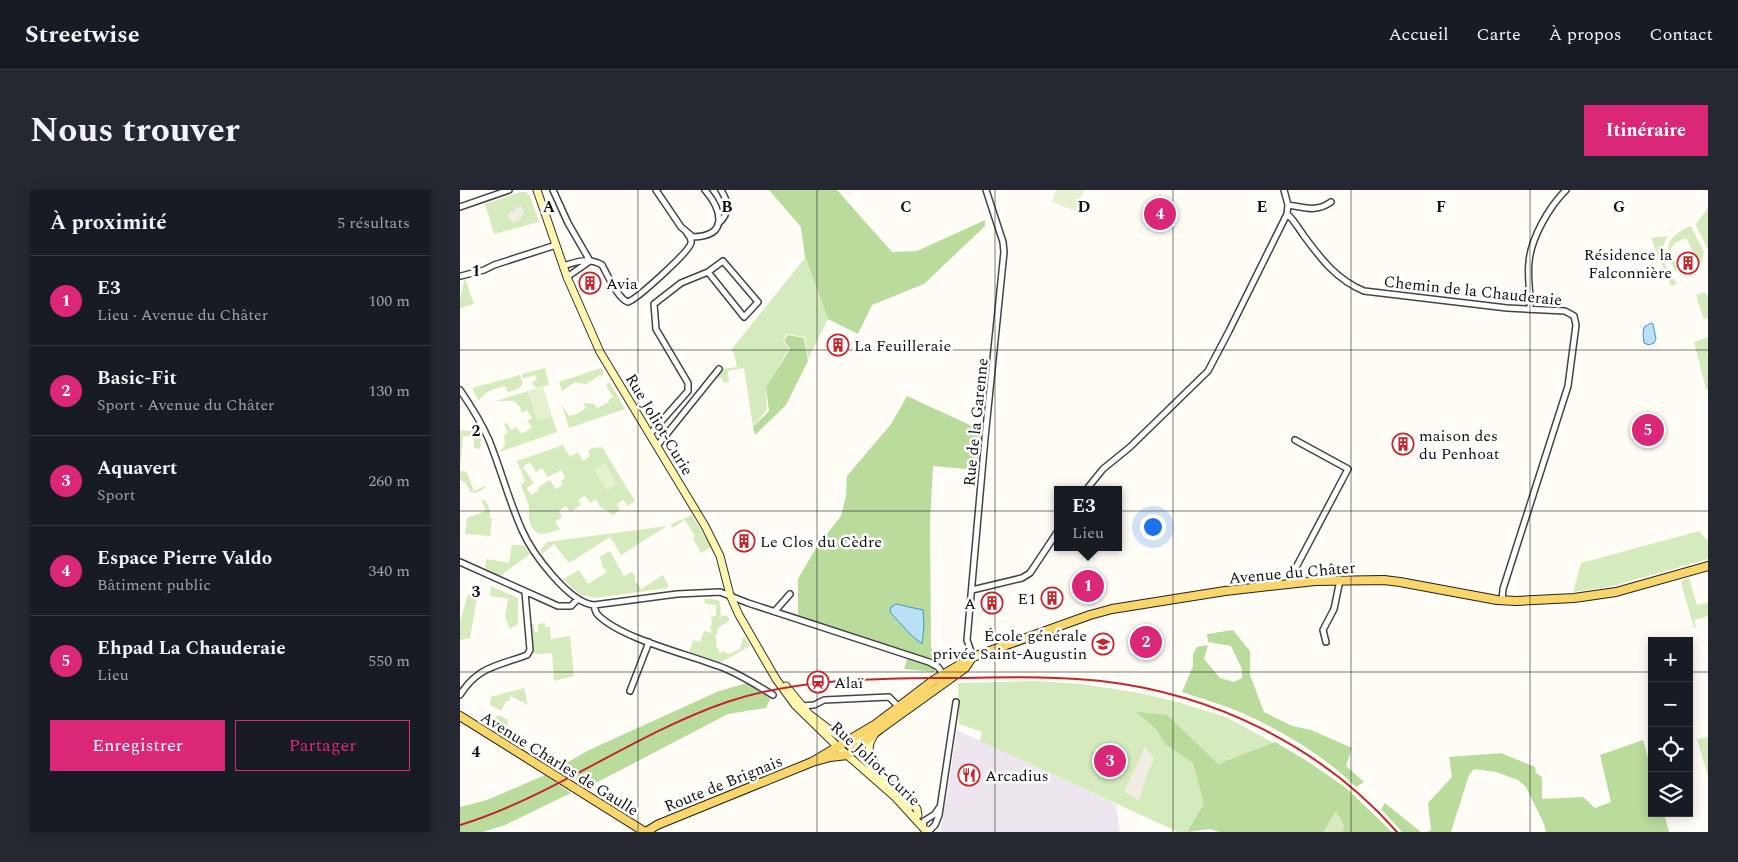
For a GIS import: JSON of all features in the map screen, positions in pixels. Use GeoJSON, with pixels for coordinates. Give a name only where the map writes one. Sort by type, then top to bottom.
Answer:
{"type":"FeatureCollection","features":[{"type":"Feature","properties":{"kind":"main road","name":"Rue Joliot-Curie"},"geometry":{"type":"LineString","coordinates":[[537,190],[567,277],[600,352],[696,509],[716,546],[730,595],[739,615],[776,679],[799,711],[838,747],[850,748],[927,829]]}},
{"type":"Feature","properties":{"kind":"main road","name":"Avenue du Châter"},"geometry":{"type":"LineString","coordinates":[[973,657],[1064,623],[1112,609],[1224,591],[1340,580],[1384,580],[1502,601],[1574,598],[1604,595],[1708,566]]}},
{"type":"Feature","properties":{"kind":"main road","name":"Route de Brignais"},"geometry":{"type":"LineString","coordinates":[[812,762],[828,751],[838,747],[850,748],[876,724],[943,674],[973,657]]}},
{"type":"Feature","properties":{"kind":"main road","name":"Route de Brignais"},"geometry":{"type":"LineString","coordinates":[[645,832],[658,825],[850,748],[874,734],[965,668],[973,657]]}},
{"type":"Feature","properties":{"kind":"main road","name":"Rue Joliot-Curie"},"geometry":{"type":"LineString","coordinates":[[770,667],[809,714],[899,793],[927,829]]}},
{"type":"Feature","properties":{"kind":"main road","name":"Avenue Charles de Gaulle"},"geometry":{"type":"LineString","coordinates":[[460,716],[645,832]]}},
{"type":"Feature","properties":{"kind":"main road","name":"Rue Joliot-Curie"},"geometry":{"type":"LineString","coordinates":[[874,734],[868,746],[871,759],[906,795],[917,809],[918,815]]}},
{"type":"Feature","properties":{"kind":"street"},"geometry":{"type":"LineString","coordinates":[[460,207],[509,190]]}},
{"type":"Feature","properties":{"kind":"street"},"geometry":{"type":"LineString","coordinates":[[553,190],[561,211],[590,261]]}},
{"type":"Feature","properties":{"kind":"street"},"geometry":{"type":"LineString","coordinates":[[563,266],[578,261],[602,264],[624,301],[628,302],[638,296],[682,256],[691,244],[691,238],[656,190]]}},
{"type":"Feature","properties":{"kind":"street"},"geometry":{"type":"LineString","coordinates":[[705,190],[713,200],[720,216],[718,225]]}},
{"type":"Feature","properties":{"kind":"street"},"geometry":{"type":"LineString","coordinates":[[687,233],[693,237],[702,237],[712,233],[724,218],[727,205],[721,190]]}},
{"type":"Feature","properties":{"kind":"street","name":"Rue de la Garenne"},"geometry":{"type":"LineString","coordinates":[[973,657],[967,640],[1004,247],[986,190]]}},
{"type":"Feature","properties":{"kind":"street"},"geometry":{"type":"LineString","coordinates":[[1089,486],[1103,469],[1130,447],[1208,370],[1287,214],[1288,205],[1284,190]]}},
{"type":"Feature","properties":{"kind":"street"},"geometry":{"type":"LineString","coordinates":[[1530,310],[1529,261],[1534,240],[1539,228],[1566,190]]}},
{"type":"Feature","properties":{"kind":"street"},"geometry":{"type":"LineString","coordinates":[[1288,205],[1311,209],[1322,208],[1331,202]]}},
{"type":"Feature","properties":{"kind":"street","name":"Chemin de la Chauderaie"},"geometry":{"type":"LineString","coordinates":[[1287,214],[1323,262],[1338,276],[1354,287],[1364,291],[1569,313],[1574,316],[1576,325],[1568,386],[1503,589],[1502,601]]}},
{"type":"Feature","properties":{"kind":"street"},"geometry":{"type":"LineString","coordinates":[[461,276],[556,245]]}},
{"type":"Feature","properties":{"kind":"street"},"geometry":{"type":"LineString","coordinates":[[567,277],[590,261]]}},
{"type":"Feature","properties":{"kind":"street"},"geometry":{"type":"LineString","coordinates":[[650,434],[688,391],[688,383],[656,329],[654,304],[682,283],[708,272],[723,261],[758,302],[744,317],[708,272]]}},
{"type":"Feature","properties":{"kind":"street"},"geometry":{"type":"LineString","coordinates":[[657,446],[719,369]]}},
{"type":"Feature","properties":{"kind":"street"},"geometry":{"type":"LineString","coordinates":[[460,390],[488,439],[523,532],[556,579],[578,599],[594,605],[677,594],[720,592],[928,662],[938,667],[943,674]]}},
{"type":"Feature","properties":{"kind":"street"},"geometry":{"type":"LineString","coordinates":[[1290,584],[1292,575],[1348,469],[1294,440]]}},
{"type":"Feature","properties":{"kind":"street"},"geometry":{"type":"LineString","coordinates":[[972,590],[1022,578],[1030,572],[1054,537]]}},
{"type":"Feature","properties":{"kind":"street"},"geometry":{"type":"LineString","coordinates":[[460,562],[549,603],[562,607],[571,606],[578,599]]}},
{"type":"Feature","properties":{"kind":"street"},"geometry":{"type":"LineString","coordinates":[[1326,642],[1323,630],[1334,609],[1340,580]]}},
{"type":"Feature","properties":{"kind":"street"},"geometry":{"type":"LineString","coordinates":[[460,695],[466,685],[484,670],[527,655],[530,650],[525,592]]}},
{"type":"Feature","properties":{"kind":"street"},"geometry":{"type":"LineString","coordinates":[[775,611],[790,594]]}},
{"type":"Feature","properties":{"kind":"street"},"geometry":{"type":"LineString","coordinates":[[594,605],[597,615],[630,635],[729,670],[773,695]]}},
{"type":"Feature","properties":{"kind":"street"},"geometry":{"type":"LineString","coordinates":[[630,691],[649,642]]}},
{"type":"Feature","properties":{"kind":"street"},"geometry":{"type":"LineString","coordinates":[[802,706],[814,705],[824,700],[889,697],[899,707]]}},
{"type":"Feature","properties":{"kind":"street"},"geometry":{"type":"LineString","coordinates":[[927,829],[935,825],[939,808],[956,702]]}},
{"type":"Feature","properties":{"kind":"street"},"geometry":{"type":"LineString","coordinates":[[927,829],[939,808]]}},
{"type":"Feature","properties":{"kind":"shaded area"},"geometry":{"type":"Polygon","coordinates":[[[520,206],[524,210],[523,214],[517,222],[513,223],[507,215],[520,206]]]}},
{"type":"Feature","properties":{"kind":"shaded area"},"geometry":{"type":"Polygon","coordinates":[[[957,730],[1116,804],[1120,832],[941,832],[957,730]]]}},
{"type":"Feature","properties":{"kind":"shaded area"},"geometry":{"type":"Polygon","coordinates":[[[1145,747],[1154,758],[1139,800],[1124,792],[1145,747]]]}},
{"type":"Feature","properties":{"kind":"green space"},"geometry":{"type":"Polygon","coordinates":[[[769,190],[837,190],[892,252],[917,251],[985,220],[985,226],[924,284],[872,305],[858,334],[828,319],[805,257],[801,227],[769,190]]]}},
{"type":"Feature","properties":{"kind":"green space"},"geometry":{"type":"Polygon","coordinates":[[[1056,190],[1084,190],[1075,211],[1052,202],[1056,190]]]}},
{"type":"Feature","properties":{"kind":"green space"},"geometry":{"type":"Polygon","coordinates":[[[526,192],[530,196],[539,222],[494,234],[485,204],[526,192]]]}},
{"type":"Feature","properties":{"kind":"green space"},"geometry":{"type":"Polygon","coordinates":[[[1708,208],[1708,249],[1696,224],[1708,208]]]}},
{"type":"Feature","properties":{"kind":"green space"},"geometry":{"type":"Polygon","coordinates":[[[1691,226],[1704,252],[1702,262],[1698,264],[1687,239],[1683,239],[1674,244],[1671,249],[1678,271],[1676,272],[1669,257],[1669,244],[1671,239],[1682,230],[1691,226]]]}},
{"type":"Feature","properties":{"kind":"green space"},"geometry":{"type":"Polygon","coordinates":[[[1668,236],[1664,243],[1663,255],[1666,266],[1677,284],[1671,286],[1651,238],[1668,236]]]}},
{"type":"Feature","properties":{"kind":"green space"},"geometry":{"type":"Polygon","coordinates":[[[805,258],[828,319],[808,359],[805,337],[787,334],[783,340],[789,349],[766,387],[767,410],[753,427],[744,368],[728,371],[729,382],[723,383],[722,378],[715,379],[722,369],[737,367],[731,350],[805,258]]]}},
{"type":"Feature","properties":{"kind":"green space"},"geometry":{"type":"Polygon","coordinates":[[[465,278],[474,304],[460,308],[460,299],[465,278]]]}},
{"type":"Feature","properties":{"kind":"green space"},"geometry":{"type":"Polygon","coordinates":[[[1705,292],[1708,295],[1708,319],[1703,318],[1696,295],[1705,292]]]}},
{"type":"Feature","properties":{"kind":"green space"},"geometry":{"type":"Polygon","coordinates":[[[788,335],[804,338],[808,361],[786,405],[755,435],[753,427],[769,411],[766,387],[790,349],[784,340],[788,335]]]}},
{"type":"Feature","properties":{"kind":"green space"},"geometry":{"type":"Polygon","coordinates":[[[1708,337],[1708,389],[1706,389],[1694,342],[1708,337]]]}},
{"type":"Feature","properties":{"kind":"green space"},"geometry":{"type":"Polygon","coordinates":[[[545,368],[549,385],[534,387],[532,381],[537,380],[536,375],[523,379],[522,374],[545,368]]]}},
{"type":"Feature","properties":{"kind":"green space"},"geometry":{"type":"Polygon","coordinates":[[[601,368],[604,372],[602,377],[600,375],[586,384],[575,382],[562,391],[559,382],[601,368]]]}},
{"type":"Feature","properties":{"kind":"green space"},"geometry":{"type":"Polygon","coordinates":[[[520,375],[523,384],[518,389],[508,392],[505,386],[494,389],[485,394],[479,401],[472,388],[520,375]]]}},
{"type":"Feature","properties":{"kind":"green space"},"geometry":{"type":"Polygon","coordinates":[[[610,383],[625,409],[569,428],[562,405],[569,416],[575,415],[586,408],[583,403],[594,404],[597,408],[609,402],[608,400],[613,397],[606,385],[610,383]]]}},
{"type":"Feature","properties":{"kind":"green space"},"geometry":{"type":"Polygon","coordinates":[[[543,387],[552,416],[538,420],[528,391],[543,387]]]}},
{"type":"Feature","properties":{"kind":"green space"},"geometry":{"type":"Polygon","coordinates":[[[528,391],[538,420],[552,416],[557,432],[499,452],[505,445],[504,435],[508,433],[504,424],[507,423],[511,430],[516,427],[522,434],[532,427],[527,421],[532,418],[527,410],[522,413],[521,408],[514,401],[496,401],[528,391]]]}},
{"type":"Feature","properties":{"kind":"green space"},"geometry":{"type":"Polygon","coordinates":[[[907,396],[983,431],[976,470],[933,466],[930,523],[931,647],[938,661],[934,672],[904,669],[909,653],[798,617],[798,579],[816,548],[841,516],[846,496],[847,476],[891,424],[907,396]]]}},
{"type":"Feature","properties":{"kind":"green space"},"geometry":{"type":"Polygon","coordinates":[[[460,430],[478,432],[481,439],[480,449],[474,448],[474,437],[463,436],[460,469],[460,430]]]}},
{"type":"Feature","properties":{"kind":"green space"},"geometry":{"type":"Polygon","coordinates":[[[563,445],[570,457],[578,452],[583,461],[590,456],[588,451],[592,448],[602,447],[635,501],[628,506],[623,500],[617,504],[620,510],[613,515],[600,507],[596,499],[590,503],[585,496],[578,500],[581,505],[570,512],[566,506],[559,511],[562,517],[555,522],[560,529],[545,534],[537,533],[531,526],[529,519],[529,507],[521,485],[525,481],[517,461],[563,445]],[[530,462],[523,467],[534,483],[527,488],[531,495],[539,490],[537,488],[550,480],[556,489],[563,485],[561,481],[565,478],[561,470],[548,477],[542,468],[536,472],[530,462]]]}},
{"type":"Feature","properties":{"kind":"green space"},"geometry":{"type":"Polygon","coordinates":[[[605,464],[617,484],[607,490],[594,470],[605,464]]]}},
{"type":"Feature","properties":{"kind":"green space"},"geometry":{"type":"Polygon","coordinates":[[[460,471],[467,472],[474,491],[485,486],[485,488],[476,493],[471,492],[465,483],[460,480],[460,471]]]}},
{"type":"Feature","properties":{"kind":"green space"},"geometry":{"type":"Polygon","coordinates":[[[481,499],[486,501],[490,510],[490,518],[492,518],[490,536],[465,534],[467,518],[486,511],[481,499]]]}},
{"type":"Feature","properties":{"kind":"green space"},"geometry":{"type":"Polygon","coordinates":[[[692,515],[711,547],[701,553],[693,538],[695,536],[685,520],[672,528],[671,524],[692,515]]]}},
{"type":"Feature","properties":{"kind":"green space"},"geometry":{"type":"Polygon","coordinates":[[[667,526],[621,555],[610,537],[569,563],[554,544],[542,554],[540,550],[547,542],[667,526]]]}},
{"type":"Feature","properties":{"kind":"green space"},"geometry":{"type":"Polygon","coordinates":[[[1699,531],[1708,541],[1708,559],[1609,587],[1573,592],[1581,563],[1699,531]]]}},
{"type":"Feature","properties":{"kind":"green space"},"geometry":{"type":"Polygon","coordinates":[[[512,545],[524,545],[530,554],[500,576],[485,569],[486,559],[509,563],[512,545]]]}},
{"type":"Feature","properties":{"kind":"green space"},"geometry":{"type":"Polygon","coordinates":[[[610,551],[624,576],[632,572],[636,577],[634,579],[641,589],[663,575],[668,588],[595,598],[579,594],[563,579],[579,570],[588,584],[607,572],[601,564],[602,562],[599,557],[610,551]]]}},
{"type":"Feature","properties":{"kind":"green space"},"geometry":{"type":"Polygon","coordinates":[[[1689,578],[1697,605],[1708,603],[1708,616],[1694,620],[1696,627],[1694,628],[1681,583],[1689,578]]]}},
{"type":"Feature","properties":{"kind":"green space"},"geometry":{"type":"Polygon","coordinates":[[[491,586],[518,598],[518,624],[510,629],[505,617],[508,599],[490,596],[491,586]]]}},
{"type":"Feature","properties":{"kind":"green space"},"geometry":{"type":"Polygon","coordinates":[[[468,594],[477,597],[470,638],[460,640],[460,622],[468,594]]]}},
{"type":"Feature","properties":{"kind":"green space"},"geometry":{"type":"Polygon","coordinates":[[[704,599],[720,601],[721,617],[726,615],[730,620],[717,629],[718,633],[715,636],[717,640],[716,645],[720,653],[724,651],[730,654],[740,649],[744,635],[750,646],[720,663],[689,653],[693,640],[700,642],[704,631],[711,633],[713,631],[710,629],[711,617],[716,616],[716,605],[705,604],[704,599]]]}},
{"type":"Feature","properties":{"kind":"green space"},"geometry":{"type":"Polygon","coordinates":[[[545,623],[545,627],[550,627],[551,639],[570,636],[574,676],[554,681],[552,653],[533,653],[531,624],[534,624],[535,632],[538,632],[538,624],[545,623]]]}},
{"type":"Feature","properties":{"kind":"green space"},"geometry":{"type":"Polygon","coordinates":[[[1233,630],[1250,651],[1250,675],[1264,712],[1292,726],[1311,730],[1352,748],[1346,766],[1364,782],[1356,787],[1316,754],[1256,719],[1226,706],[1182,692],[1193,666],[1193,654],[1197,647],[1208,645],[1204,659],[1220,678],[1234,682],[1242,678],[1242,669],[1231,646],[1208,642],[1207,634],[1233,630]]]}},
{"type":"Feature","properties":{"kind":"green space"},"geometry":{"type":"Polygon","coordinates":[[[1034,681],[1081,684],[1140,693],[1226,717],[1307,761],[1346,788],[1392,832],[1269,832],[1224,792],[1186,832],[1178,832],[980,741],[982,732],[959,724],[958,683],[1034,681]]]}},
{"type":"Feature","properties":{"kind":"green space"},"geometry":{"type":"Polygon","coordinates":[[[747,683],[771,697],[766,708],[728,714],[592,785],[586,786],[558,768],[587,751],[719,691],[747,683]]]}},
{"type":"Feature","properties":{"kind":"green space"},"geometry":{"type":"Polygon","coordinates":[[[524,688],[528,705],[511,696],[501,711],[490,705],[491,697],[524,688]]]}},
{"type":"Feature","properties":{"kind":"green space"},"geometry":{"type":"Polygon","coordinates":[[[1136,712],[1167,715],[1218,764],[1275,742],[1346,788],[1392,832],[1343,832],[1344,825],[1336,811],[1323,832],[1220,832],[1209,829],[1187,832],[1204,804],[1193,763],[1166,745],[1157,730],[1136,712]]]}},
{"type":"Feature","properties":{"kind":"green space"},"geometry":{"type":"Polygon","coordinates":[[[499,715],[508,720],[507,725],[524,736],[524,741],[519,746],[493,729],[493,719],[499,715]]]}},
{"type":"Feature","properties":{"kind":"green space"},"geometry":{"type":"Polygon","coordinates":[[[1708,737],[1708,776],[1697,739],[1708,737]]]}},
{"type":"Feature","properties":{"kind":"green space"},"geometry":{"type":"Polygon","coordinates":[[[1643,740],[1648,758],[1648,817],[1665,817],[1669,832],[1546,832],[1526,787],[1518,780],[1496,772],[1474,769],[1469,775],[1451,832],[1427,832],[1431,830],[1428,803],[1452,777],[1449,757],[1501,753],[1535,767],[1536,773],[1542,777],[1542,799],[1583,797],[1595,808],[1611,802],[1600,755],[1643,740]]]}},
{"type":"Feature","properties":{"kind":"green space"},"geometry":{"type":"Polygon","coordinates":[[[545,775],[571,793],[505,825],[483,832],[460,832],[460,807],[487,800],[545,775]]]}},
{"type":"Feature","properties":{"kind":"green space"},"geometry":{"type":"Polygon","coordinates":[[[1385,803],[1421,832],[1402,832],[1381,809],[1385,803]]]}},
{"type":"Feature","properties":{"kind":"water"},"geometry":{"type":"Polygon","coordinates":[[[1651,323],[1653,324],[1656,339],[1654,343],[1649,345],[1644,343],[1643,334],[1644,327],[1651,323]]]}},
{"type":"Feature","properties":{"kind":"water"},"geometry":{"type":"Polygon","coordinates":[[[896,604],[923,610],[922,644],[890,612],[891,607],[896,604]]]}},
{"type":"Feature","properties":{"kind":"railway"},"geometry":{"type":"LineString","coordinates":[[460,825],[495,813],[528,798],[626,747],[693,715],[753,694],[805,685],[858,680],[1020,677],[1081,679],[1143,688],[1184,698],[1224,712],[1263,729],[1300,750],[1335,774],[1367,801],[1397,832]]}},
{"type":"Feature","properties":{"kind":"place","name":"Espace Pierre Valdo"},"geometry":{"type":"Point","coordinates":[1160,214]}},
{"type":"Feature","properties":{"kind":"place","name":"Résidence la Falconnière"},"geometry":{"type":"Point","coordinates":[1688,263]}},
{"type":"Feature","properties":{"kind":"place","name":"Avia"},"geometry":{"type":"Point","coordinates":[590,283]}},
{"type":"Feature","properties":{"kind":"place","name":"La Feuilleraie"},"geometry":{"type":"Point","coordinates":[838,345]}},
{"type":"Feature","properties":{"kind":"place","name":"Ehpad La Chauderaie"},"geometry":{"type":"Point","coordinates":[1648,430]}},
{"type":"Feature","properties":{"kind":"place","name":"maison des du Penhoat"},"geometry":{"type":"Point","coordinates":[1403,444]}},
{"type":"Feature","properties":{"kind":"place","name":"Le Clos du Cèdre"},"geometry":{"type":"Point","coordinates":[744,541]}},
{"type":"Feature","properties":{"kind":"place","name":"E3"},"geometry":{"type":"Point","coordinates":[1088,586]}},
{"type":"Feature","properties":{"kind":"place","name":"E1"},"geometry":{"type":"Point","coordinates":[1052,598]}},
{"type":"Feature","properties":{"kind":"place","name":"A"},"geometry":{"type":"Point","coordinates":[992,603]}},
{"type":"Feature","properties":{"kind":"place","name":"Basic-Fit"},"geometry":{"type":"Point","coordinates":[1146,642]}},
{"type":"Feature","properties":{"kind":"place","name":"École générale privée Saint-Augustin"},"geometry":{"type":"Point","coordinates":[1103,644]}},
{"type":"Feature","properties":{"kind":"place","name":"Alaï"},"geometry":{"type":"Point","coordinates":[818,682]}},
{"type":"Feature","properties":{"kind":"place","name":"Aquavert"},"geometry":{"type":"Point","coordinates":[1110,761]}},
{"type":"Feature","properties":{"kind":"place","name":"Arcadius"},"geometry":{"type":"Point","coordinates":[969,775]}}]}
